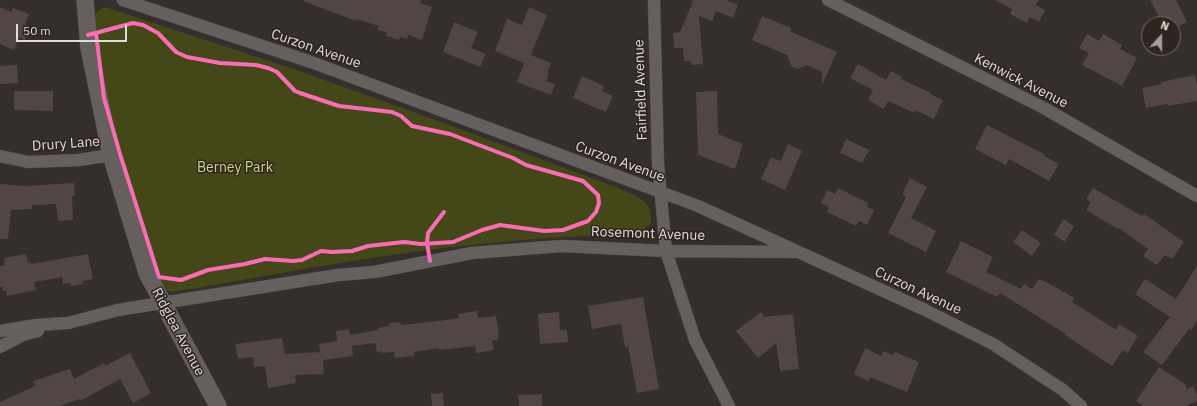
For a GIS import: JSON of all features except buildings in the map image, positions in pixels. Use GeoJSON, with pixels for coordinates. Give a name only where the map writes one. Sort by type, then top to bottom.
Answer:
{"type":"FeatureCollection","features":[{"type":"Feature","properties":{"kind":"street","name":"Ridglea Avenue"},"geometry":{"type":"LineString","coordinates":[[85,0],[89,48],[111,155],[147,273],[218,406]]}},
{"type":"Feature","properties":{"kind":"street","name":"Curzon Avenue"},"geometry":{"type":"LineString","coordinates":[[123,0],[311,62],[698,206],[923,309],[993,344],[1063,390],[1082,406]]}},
{"type":"Feature","properties":{"kind":"street","name":"Fairfield Avenue"},"geometry":{"type":"LineString","coordinates":[[654,0],[658,140],[666,251],[696,340],[729,406]]}},
{"type":"Feature","properties":{"kind":"street","name":"Kenwick Avenue"},"geometry":{"type":"LineString","coordinates":[[828,0],[1044,108],[1197,196]]}},
{"type":"Feature","properties":{"kind":"street","name":"Drury Lane"},"geometry":{"type":"LineString","coordinates":[[0,156],[28,162],[79,160],[111,155]]}},
{"type":"Feature","properties":{"kind":"street","name":"Rosemont Avenue"},"geometry":{"type":"LineString","coordinates":[[0,331],[36,325],[68,323],[118,310],[338,275],[374,272],[472,253],[560,246],[666,251],[799,252]]}},
{"type":"Feature","properties":{"kind":"street"},"geometry":{"type":"LineString","coordinates":[[0,347],[23,335],[68,323]]}},
{"type":"Feature","properties":{"kind":"green space","name":"Berney Park"},"geometry":{"type":"Polygon","coordinates":[[[105,7],[294,69],[616,187],[636,196],[646,203],[651,215],[651,223],[638,235],[565,237],[418,251],[172,292],[164,289],[157,277],[128,201],[94,44],[96,12],[105,7]]]}},
{"type":"Feature","properties":{"kind":"cycle path"},"geometry":{"type":"LineString","coordinates":[[88,35],[133,23],[143,25],[158,33],[176,52],[187,57],[220,63],[256,65],[268,68],[277,72],[295,91],[300,93],[339,106],[392,112],[401,116],[412,126],[450,134],[513,158],[526,165],[583,181],[598,195],[599,203],[596,212],[588,221],[563,230],[544,231],[500,225],[482,230],[453,242],[421,244],[404,242],[368,246],[352,251],[321,251],[302,260],[293,261],[265,259],[208,270],[181,280],[159,277],[104,98],[96,33]]}},
{"type":"Feature","properties":{"kind":"cycle path"},"geometry":{"type":"LineString","coordinates":[[430,261],[427,243],[428,233],[444,212]]}}]}
